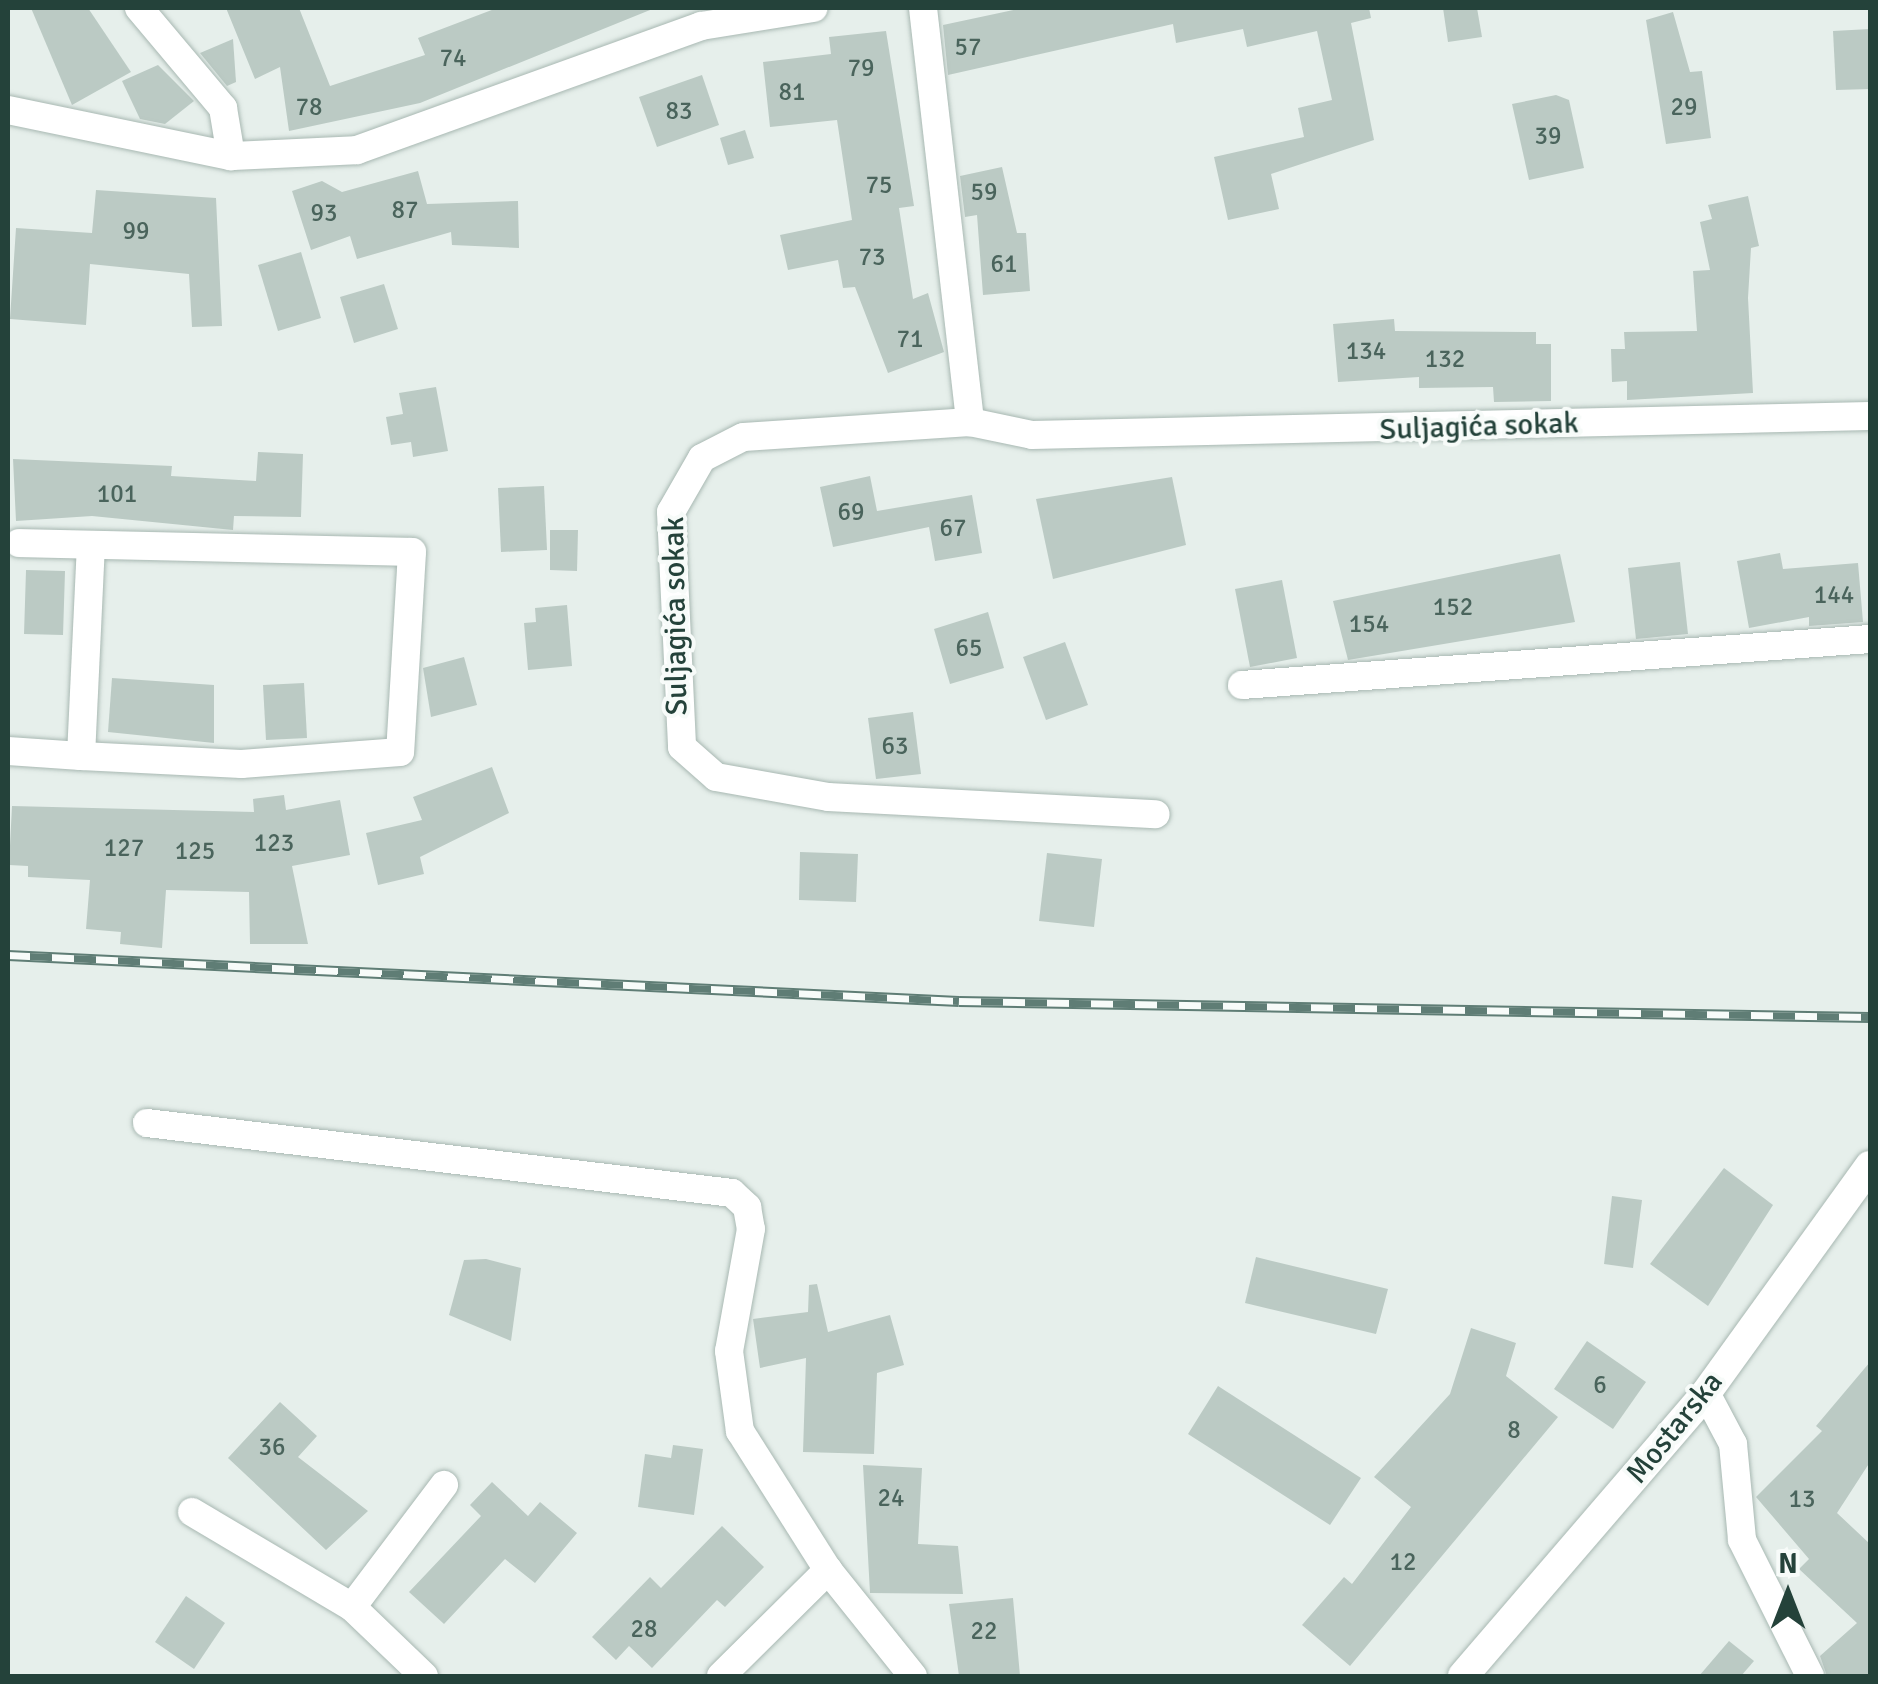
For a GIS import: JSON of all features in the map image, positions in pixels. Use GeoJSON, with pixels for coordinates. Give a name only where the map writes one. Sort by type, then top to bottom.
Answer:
{"type":"FeatureCollection","features":[{"type":"Feature","properties":{"kind":"main road","name":"Mostarska"},"geometry":{"type":"LineString","coordinates":[[1463,1676],[1706,1392],[1870,1166]]}},
{"type":"Feature","properties":{"kind":"street"},"geometry":{"type":"LineString","coordinates":[[139,8],[223,108],[231,156]]}},
{"type":"Feature","properties":{"kind":"street"},"geometry":{"type":"LineString","coordinates":[[8,110],[231,156],[357,150],[697,17],[814,8]]}},
{"type":"Feature","properties":{"kind":"street"},"geometry":{"type":"LineString","coordinates":[[923,8],[970,422]]}},
{"type":"Feature","properties":{"kind":"street","name":"Suljagića sokak"},"geometry":{"type":"LineString","coordinates":[[1156,814],[828,798],[716,776],[682,747],[671,512],[702,458],[743,438],[970,422],[1032,435],[1870,416]]}},
{"type":"Feature","properties":{"kind":"street"},"geometry":{"type":"LineString","coordinates":[[8,751],[241,764],[400,752],[412,552],[19,543]]}},
{"type":"Feature","properties":{"kind":"street"},"geometry":{"type":"LineString","coordinates":[[81,756],[91,545]]}},
{"type":"Feature","properties":{"kind":"street"},"geometry":{"type":"LineString","coordinates":[[1242,685],[1870,639]]}},
{"type":"Feature","properties":{"kind":"street"},"geometry":{"type":"LineString","coordinates":[[147,1123],[732,1193],[747,1207],[751,1230],[729,1352],[740,1431],[828,1570],[913,1676]]}},
{"type":"Feature","properties":{"kind":"street"},"geometry":{"type":"LineString","coordinates":[[1706,1392],[1733,1444],[1742,1540],[1810,1676]]}},
{"type":"Feature","properties":{"kind":"street"},"geometry":{"type":"LineString","coordinates":[[352,1608],[444,1485]]}},
{"type":"Feature","properties":{"kind":"street"},"geometry":{"type":"LineString","coordinates":[[192,1512],[352,1608],[424,1676]]}},
{"type":"Feature","properties":{"kind":"street"},"geometry":{"type":"LineString","coordinates":[[721,1676],[828,1570]]}},
{"type":"Feature","properties":{"kind":"building"},"geometry":{"type":"Polygon","coordinates":[[[31,8],[88,8],[131,72],[72,105],[31,8]]]}},
{"type":"Feature","properties":{"kind":"building"},"geometry":{"type":"Polygon","coordinates":[[[226,8],[299,8],[330,86],[425,55],[418,38],[497,8],[655,8],[420,103],[289,131],[280,67],[255,79],[226,8]]]}},
{"type":"Feature","properties":{"kind":"building"},"geometry":{"type":"Polygon","coordinates":[[[1023,8],[1369,8],[1371,18],[1351,23],[1374,140],[1271,174],[1279,209],[1228,220],[1214,157],[1304,137],[1298,108],[1332,100],[1317,31],[1247,47],[1243,29],[1176,43],[1173,24],[948,75],[943,25],[1023,8]]]}},
{"type":"Feature","properties":{"kind":"building"},"geometry":{"type":"Polygon","coordinates":[[[1443,8],[1477,8],[1482,37],[1448,42],[1443,8]]]}},
{"type":"Feature","properties":{"kind":"building"},"geometry":{"type":"Polygon","coordinates":[[[1673,12],[1690,72],[1702,71],[1711,138],[1666,144],[1646,20],[1673,12]]]}},
{"type":"Feature","properties":{"kind":"building"},"geometry":{"type":"Polygon","coordinates":[[[1870,29],[1870,89],[1836,90],[1833,31],[1870,29]]]}},
{"type":"Feature","properties":{"kind":"building"},"geometry":{"type":"Polygon","coordinates":[[[886,31],[914,206],[899,208],[913,299],[928,293],[944,352],[888,373],[855,287],[843,288],[838,260],[788,270],[780,235],[852,220],[837,120],[770,127],[763,62],[831,54],[829,37],[886,31]]]}},
{"type":"Feature","properties":{"kind":"building"},"geometry":{"type":"Polygon","coordinates":[[[233,39],[236,82],[227,86],[200,53],[233,39]]]}},
{"type":"Feature","properties":{"kind":"building"},"geometry":{"type":"Polygon","coordinates":[[[158,65],[194,101],[165,124],[140,119],[122,81],[158,65]]]}},
{"type":"Feature","properties":{"kind":"building"},"geometry":{"type":"Polygon","coordinates":[[[702,75],[719,125],[657,147],[639,97],[702,75]]]}},
{"type":"Feature","properties":{"kind":"building"},"geometry":{"type":"Polygon","coordinates":[[[1556,95],[1569,100],[1584,168],[1529,180],[1512,104],[1556,95]]]}},
{"type":"Feature","properties":{"kind":"building"},"geometry":{"type":"Polygon","coordinates":[[[745,130],[754,158],[728,165],[720,138],[745,130]]]}},
{"type":"Feature","properties":{"kind":"building"},"geometry":{"type":"Polygon","coordinates":[[[1002,167],[1017,233],[1026,233],[1030,291],[983,295],[977,215],[965,217],[960,176],[1002,167]]]}},
{"type":"Feature","properties":{"kind":"building"},"geometry":{"type":"Polygon","coordinates":[[[418,171],[427,204],[518,201],[519,248],[452,245],[451,232],[357,259],[350,236],[311,250],[292,191],[322,181],[342,192],[418,171]]]}},
{"type":"Feature","properties":{"kind":"building"},"geometry":{"type":"Polygon","coordinates":[[[96,190],[216,198],[222,326],[192,327],[189,274],[90,264],[86,325],[10,319],[16,228],[92,233],[96,190]]]}},
{"type":"Feature","properties":{"kind":"building"},"geometry":{"type":"Polygon","coordinates":[[[1748,196],[1759,246],[1751,248],[1748,298],[1753,393],[1627,400],[1627,381],[1612,382],[1611,349],[1625,349],[1624,332],[1697,331],[1693,271],[1710,270],[1700,222],[1712,219],[1708,205],[1748,196]]]}},
{"type":"Feature","properties":{"kind":"building"},"geometry":{"type":"Polygon","coordinates":[[[301,252],[321,318],[278,331],[258,265],[301,252]]]}},
{"type":"Feature","properties":{"kind":"building"},"geometry":{"type":"Polygon","coordinates":[[[384,284],[398,329],[354,343],[340,297],[384,284]]]}},
{"type":"Feature","properties":{"kind":"building"},"geometry":{"type":"Polygon","coordinates":[[[1394,319],[1395,331],[1536,332],[1536,344],[1551,344],[1551,401],[1494,402],[1493,387],[1419,388],[1419,377],[1338,382],[1333,324],[1394,319]]]}},
{"type":"Feature","properties":{"kind":"building"},"geometry":{"type":"Polygon","coordinates":[[[436,387],[448,451],[413,457],[411,442],[391,445],[386,417],[403,414],[399,393],[436,387]]]}},
{"type":"Feature","properties":{"kind":"building"},"geometry":{"type":"Polygon","coordinates":[[[258,452],[303,454],[301,517],[234,516],[233,530],[92,516],[16,521],[13,459],[172,466],[171,476],[256,481],[258,452]]]}},
{"type":"Feature","properties":{"kind":"building"},"geometry":{"type":"Polygon","coordinates":[[[870,476],[877,511],[972,495],[982,553],[935,561],[929,527],[833,547],[820,487],[870,476]]]}},
{"type":"Feature","properties":{"kind":"building"},"geometry":{"type":"Polygon","coordinates":[[[1172,477],[1186,545],[1053,579],[1036,499],[1172,477]]]}},
{"type":"Feature","properties":{"kind":"building"},"geometry":{"type":"Polygon","coordinates":[[[544,486],[547,550],[501,552],[498,488],[544,486]]]}},
{"type":"Feature","properties":{"kind":"building"},"geometry":{"type":"Polygon","coordinates":[[[550,530],[578,530],[577,571],[550,570],[550,530]]]}},
{"type":"Feature","properties":{"kind":"building"},"geometry":{"type":"Polygon","coordinates":[[[1780,553],[1783,569],[1858,563],[1863,622],[1809,626],[1809,617],[1749,628],[1737,561],[1780,553]]]}},
{"type":"Feature","properties":{"kind":"building"},"geometry":{"type":"Polygon","coordinates":[[[1560,554],[1575,622],[1348,660],[1333,601],[1560,554]]]}},
{"type":"Feature","properties":{"kind":"building"},"geometry":{"type":"Polygon","coordinates":[[[1680,562],[1688,634],[1636,639],[1628,568],[1680,562]]]}},
{"type":"Feature","properties":{"kind":"building"},"geometry":{"type":"Polygon","coordinates":[[[26,570],[65,571],[63,635],[24,634],[26,570]]]}},
{"type":"Feature","properties":{"kind":"building"},"geometry":{"type":"Polygon","coordinates":[[[1282,580],[1297,658],[1250,667],[1235,589],[1282,580]]]}},
{"type":"Feature","properties":{"kind":"building"},"geometry":{"type":"Polygon","coordinates":[[[567,605],[572,666],[528,670],[524,623],[536,622],[535,608],[567,605]]]}},
{"type":"Feature","properties":{"kind":"building"},"geometry":{"type":"Polygon","coordinates":[[[988,612],[1004,668],[950,684],[934,629],[988,612]]]}},
{"type":"Feature","properties":{"kind":"building"},"geometry":{"type":"Polygon","coordinates":[[[1065,642],[1088,705],[1046,720],[1023,657],[1065,642]]]}},
{"type":"Feature","properties":{"kind":"building"},"geometry":{"type":"Polygon","coordinates":[[[464,657],[477,705],[431,717],[423,668],[464,657]]]}},
{"type":"Feature","properties":{"kind":"building"},"geometry":{"type":"Polygon","coordinates":[[[112,678],[214,685],[214,743],[108,732],[112,678]]]}},
{"type":"Feature","properties":{"kind":"building"},"geometry":{"type":"Polygon","coordinates":[[[304,683],[307,738],[266,740],[263,685],[304,683]]]}},
{"type":"Feature","properties":{"kind":"building"},"geometry":{"type":"Polygon","coordinates":[[[913,712],[921,774],[876,779],[868,718],[913,712]]]}},
{"type":"Feature","properties":{"kind":"building"},"geometry":{"type":"Polygon","coordinates":[[[492,767],[509,813],[420,857],[424,874],[378,885],[366,833],[422,820],[413,797],[492,767]]]}},
{"type":"Feature","properties":{"kind":"building"},"geometry":{"type":"Polygon","coordinates":[[[284,795],[286,810],[340,800],[350,855],[292,866],[308,944],[250,944],[249,892],[166,890],[162,948],[120,944],[121,932],[86,929],[90,880],[28,877],[28,866],[9,865],[12,806],[254,812],[253,799],[284,795]]]}},
{"type":"Feature","properties":{"kind":"building"},"geometry":{"type":"Polygon","coordinates":[[[800,852],[858,854],[856,902],[799,900],[800,852]]]}},
{"type":"Feature","properties":{"kind":"building"},"geometry":{"type":"Polygon","coordinates":[[[1047,853],[1102,859],[1094,927],[1039,921],[1047,853]]]}},
{"type":"Feature","properties":{"kind":"building"},"geometry":{"type":"Polygon","coordinates":[[[1724,1168],[1773,1205],[1708,1306],[1650,1264],[1724,1168]]]}},
{"type":"Feature","properties":{"kind":"building"},"geometry":{"type":"Polygon","coordinates":[[[1612,1196],[1642,1200],[1633,1268],[1604,1264],[1612,1196]]]}},
{"type":"Feature","properties":{"kind":"building"},"geometry":{"type":"Polygon","coordinates":[[[1256,1257],[1388,1289],[1376,1334],[1245,1303],[1256,1257]]]}},
{"type":"Feature","properties":{"kind":"building"},"geometry":{"type":"Polygon","coordinates":[[[486,1259],[521,1268],[511,1341],[449,1315],[464,1260],[486,1259]]]}},
{"type":"Feature","properties":{"kind":"building"},"geometry":{"type":"Polygon","coordinates":[[[817,1284],[828,1332],[890,1315],[904,1365],[877,1373],[874,1454],[803,1452],[806,1358],[760,1368],[753,1319],[808,1312],[809,1285],[817,1284]]]}},
{"type":"Feature","properties":{"kind":"building"},"geometry":{"type":"Polygon","coordinates":[[[1471,1328],[1516,1343],[1506,1376],[1558,1417],[1350,1666],[1302,1625],[1344,1577],[1352,1584],[1411,1507],[1374,1477],[1450,1394],[1471,1328]]]}},
{"type":"Feature","properties":{"kind":"building"},"geometry":{"type":"Polygon","coordinates":[[[1587,1341],[1646,1382],[1613,1429],[1554,1389],[1587,1341]]]}},
{"type":"Feature","properties":{"kind":"building"},"geometry":{"type":"Polygon","coordinates":[[[1870,1362],[1870,1462],[1837,1513],[1870,1544],[1870,1676],[1827,1676],[1820,1656],[1857,1623],[1799,1569],[1809,1559],[1756,1497],[1822,1431],[1816,1426],[1870,1362]]]}},
{"type":"Feature","properties":{"kind":"building"},"geometry":{"type":"Polygon","coordinates":[[[1218,1386],[1361,1478],[1330,1525],[1188,1434],[1218,1386]]]}},
{"type":"Feature","properties":{"kind":"building"},"geometry":{"type":"Polygon","coordinates":[[[280,1402],[317,1436],[298,1457],[368,1511],[326,1550],[228,1458],[280,1402]]]}},
{"type":"Feature","properties":{"kind":"building"},"geometry":{"type":"Polygon","coordinates":[[[673,1445],[703,1449],[694,1515],[638,1507],[645,1454],[671,1458],[673,1445]]]}},
{"type":"Feature","properties":{"kind":"building"},"geometry":{"type":"Polygon","coordinates":[[[863,1465],[922,1468],[918,1544],[958,1546],[963,1594],[870,1593],[863,1465]]]}},
{"type":"Feature","properties":{"kind":"building"},"geometry":{"type":"Polygon","coordinates":[[[492,1482],[528,1516],[540,1502],[577,1533],[535,1583],[505,1559],[444,1624],[409,1592],[481,1516],[470,1505],[492,1482]]]}},
{"type":"Feature","properties":{"kind":"building"},"geometry":{"type":"Polygon","coordinates":[[[722,1526],[764,1567],[725,1607],[717,1600],[652,1668],[629,1646],[616,1660],[592,1637],[650,1577],[661,1588],[722,1526]]]}},
{"type":"Feature","properties":{"kind":"building"},"geometry":{"type":"Polygon","coordinates":[[[186,1596],[225,1623],[194,1669],[155,1642],[186,1596]]]}},
{"type":"Feature","properties":{"kind":"building"},"geometry":{"type":"Polygon","coordinates":[[[1013,1598],[1020,1676],[959,1676],[949,1604],[1013,1598]]]}},
{"type":"Feature","properties":{"kind":"building"},"geometry":{"type":"Polygon","coordinates":[[[1729,1641],[1754,1661],[1741,1676],[1699,1676],[1729,1641]]]}},
{"type":"Feature","properties":{"kind":"railway"},"geometry":{"type":"LineString","coordinates":[[8,955],[959,1001],[1870,1017]]}}]}
